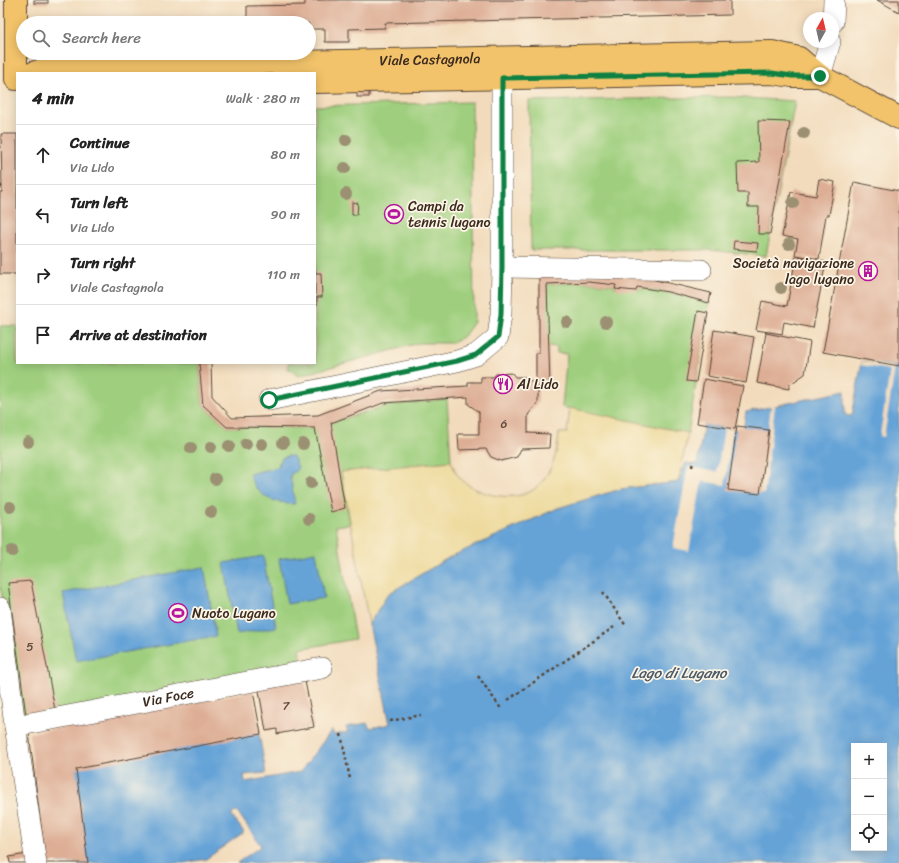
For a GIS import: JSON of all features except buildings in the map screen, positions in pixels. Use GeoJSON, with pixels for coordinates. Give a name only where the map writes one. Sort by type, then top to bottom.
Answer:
{"type":"FeatureCollection","features":[{"type":"Feature","properties":{"kind":"main road"},"geometry":{"type":"LineString","coordinates":[[16,0],[16,78]]}},
{"type":"Feature","properties":{"kind":"main road","name":"Viale Castagnola"},"geometry":{"type":"LineString","coordinates":[[35,72],[58,66],[772,52],[799,58],[820,76],[899,118]]}},
{"type":"Feature","properties":{"kind":"main road","name":"Viale Castagnola"},"geometry":{"type":"LineString","coordinates":[[316,82],[772,73],[792,76],[820,76]]}},
{"type":"Feature","properties":{"kind":"street"},"geometry":{"type":"LineString","coordinates":[[833,12],[834,0]]}},
{"type":"Feature","properties":{"kind":"street"},"geometry":{"type":"LineString","coordinates":[[820,76],[828,48]]}},
{"type":"Feature","properties":{"kind":"street"},"geometry":{"type":"LineString","coordinates":[[269,400],[457,361],[476,355],[498,337],[501,314],[502,267],[502,78]]}},
{"type":"Feature","properties":{"kind":"street"},"geometry":{"type":"LineString","coordinates":[[502,267],[701,270]]}},
{"type":"Feature","properties":{"kind":"street"},"geometry":{"type":"LineString","coordinates":[[0,608],[15,726],[36,863]]}},
{"type":"Feature","properties":{"kind":"street","name":"Via Foce"},"geometry":{"type":"LineString","coordinates":[[15,726],[322,668]]}},
{"type":"Feature","properties":{"kind":"path"},"geometry":{"type":"LineString","coordinates":[[692,467],[693,461]]}},
{"type":"Feature","properties":{"kind":"path"},"geometry":{"type":"LineString","coordinates":[[603,592],[626,626]]}},
{"type":"Feature","properties":{"kind":"path"},"geometry":{"type":"LineString","coordinates":[[508,700],[614,627]]}},
{"type":"Feature","properties":{"kind":"path"},"geometry":{"type":"LineString","coordinates":[[478,676],[502,710]]}},
{"type":"Feature","properties":{"kind":"path"},"geometry":{"type":"LineString","coordinates":[[390,721],[421,715]]}},
{"type":"Feature","properties":{"kind":"path"},"geometry":{"type":"LineString","coordinates":[[341,734],[350,779]]}},
{"type":"Feature","properties":{"kind":"green space"},"geometry":{"type":"Polygon","coordinates":[[[728,97],[795,101],[766,256],[708,250],[531,250],[529,101],[728,97]]]}},
{"type":"Feature","properties":{"kind":"green space","name":"Campi da tennis lugano"},"geometry":{"type":"Polygon","coordinates":[[[472,102],[474,322],[464,336],[453,343],[419,343],[298,376],[288,368],[288,364],[316,364],[316,106],[472,102]]]}},
{"type":"Feature","properties":{"kind":"green space"},"geometry":{"type":"Polygon","coordinates":[[[589,282],[616,285],[615,288],[662,292],[709,303],[688,433],[562,407],[567,354],[557,353],[557,347],[548,346],[547,284],[589,282]]]}},
{"type":"Feature","properties":{"kind":"green space"},"geometry":{"type":"Polygon","coordinates":[[[0,326],[16,326],[16,364],[199,364],[203,405],[227,427],[315,428],[385,406],[447,399],[451,461],[341,472],[350,524],[336,526],[355,639],[299,649],[303,670],[23,718],[0,586],[0,326]],[[279,462],[278,467],[250,474],[290,474],[296,471],[279,462]]]}},
{"type":"Feature","properties":{"kind":"sand"},"geometry":{"type":"Polygon","coordinates":[[[570,408],[688,433],[678,482],[621,489],[558,508],[450,557],[388,594],[369,624],[341,472],[451,461],[456,474],[466,484],[476,489],[497,496],[509,497],[520,495],[530,492],[538,486],[551,468],[556,454],[559,433],[567,433],[570,408]]]}},
{"type":"Feature","properties":{"kind":"water","name":"Lago di Lugano"},"geometry":{"type":"Polygon","coordinates":[[[862,361],[899,367],[899,863],[237,863],[261,846],[237,811],[231,815],[244,832],[206,859],[184,863],[58,863],[43,745],[254,705],[266,773],[244,775],[245,782],[300,772],[332,730],[334,735],[348,732],[346,727],[367,723],[370,728],[390,724],[369,624],[388,594],[450,557],[558,508],[621,489],[678,482],[686,463],[697,464],[704,425],[743,431],[746,412],[845,391],[845,415],[852,416],[862,361]]]}},
{"type":"Feature","properties":{"kind":"water"},"geometry":{"type":"Polygon","coordinates":[[[293,456],[298,467],[296,471],[290,475],[295,504],[272,500],[261,494],[249,474],[278,467],[282,458],[293,456]]]}},
{"type":"Feature","properties":{"kind":"water"},"geometry":{"type":"Polygon","coordinates":[[[316,552],[324,598],[287,604],[279,559],[316,552]]]}},
{"type":"Feature","properties":{"kind":"water"},"geometry":{"type":"Polygon","coordinates":[[[263,556],[276,627],[237,634],[224,563],[263,556]]]}},
{"type":"Feature","properties":{"kind":"water"},"geometry":{"type":"Polygon","coordinates":[[[204,567],[216,636],[76,661],[63,593],[204,567]]]}},
{"type":"Feature","properties":{"kind":"pier"},"geometry":{"type":"Polygon","coordinates":[[[862,361],[895,367],[884,437],[880,436],[890,370],[861,365],[862,361]]]}},
{"type":"Feature","properties":{"kind":"pier"},"geometry":{"type":"Polygon","coordinates":[[[775,405],[764,494],[760,493],[771,406],[775,405]]]}},
{"type":"Feature","properties":{"kind":"pier"},"geometry":{"type":"Polygon","coordinates":[[[724,428],[733,429],[725,485],[702,481],[689,551],[673,548],[688,467],[717,472],[724,428]]]}},
{"type":"Feature","properties":{"kind":"place","name":"Campi da tennis lugano"},"geometry":{"type":"Point","coordinates":[394,214]}},
{"type":"Feature","properties":{"kind":"place","name":"Società navigazione lago lugano"},"geometry":{"type":"Point","coordinates":[868,271]}},
{"type":"Feature","properties":{"kind":"place","name":"Al Lido"},"geometry":{"type":"Point","coordinates":[503,384]}},
{"type":"Feature","properties":{"kind":"place","name":"Nuoto Lugano"},"geometry":{"type":"Point","coordinates":[178,613]}},
{"type":"Feature","properties":{"kind":"route"},"geometry":{"type":"LineString","coordinates":[[269,400],[457,361],[476,355],[498,337],[501,314],[502,267],[502,78],[772,73],[792,76],[820,76]]}}]}
